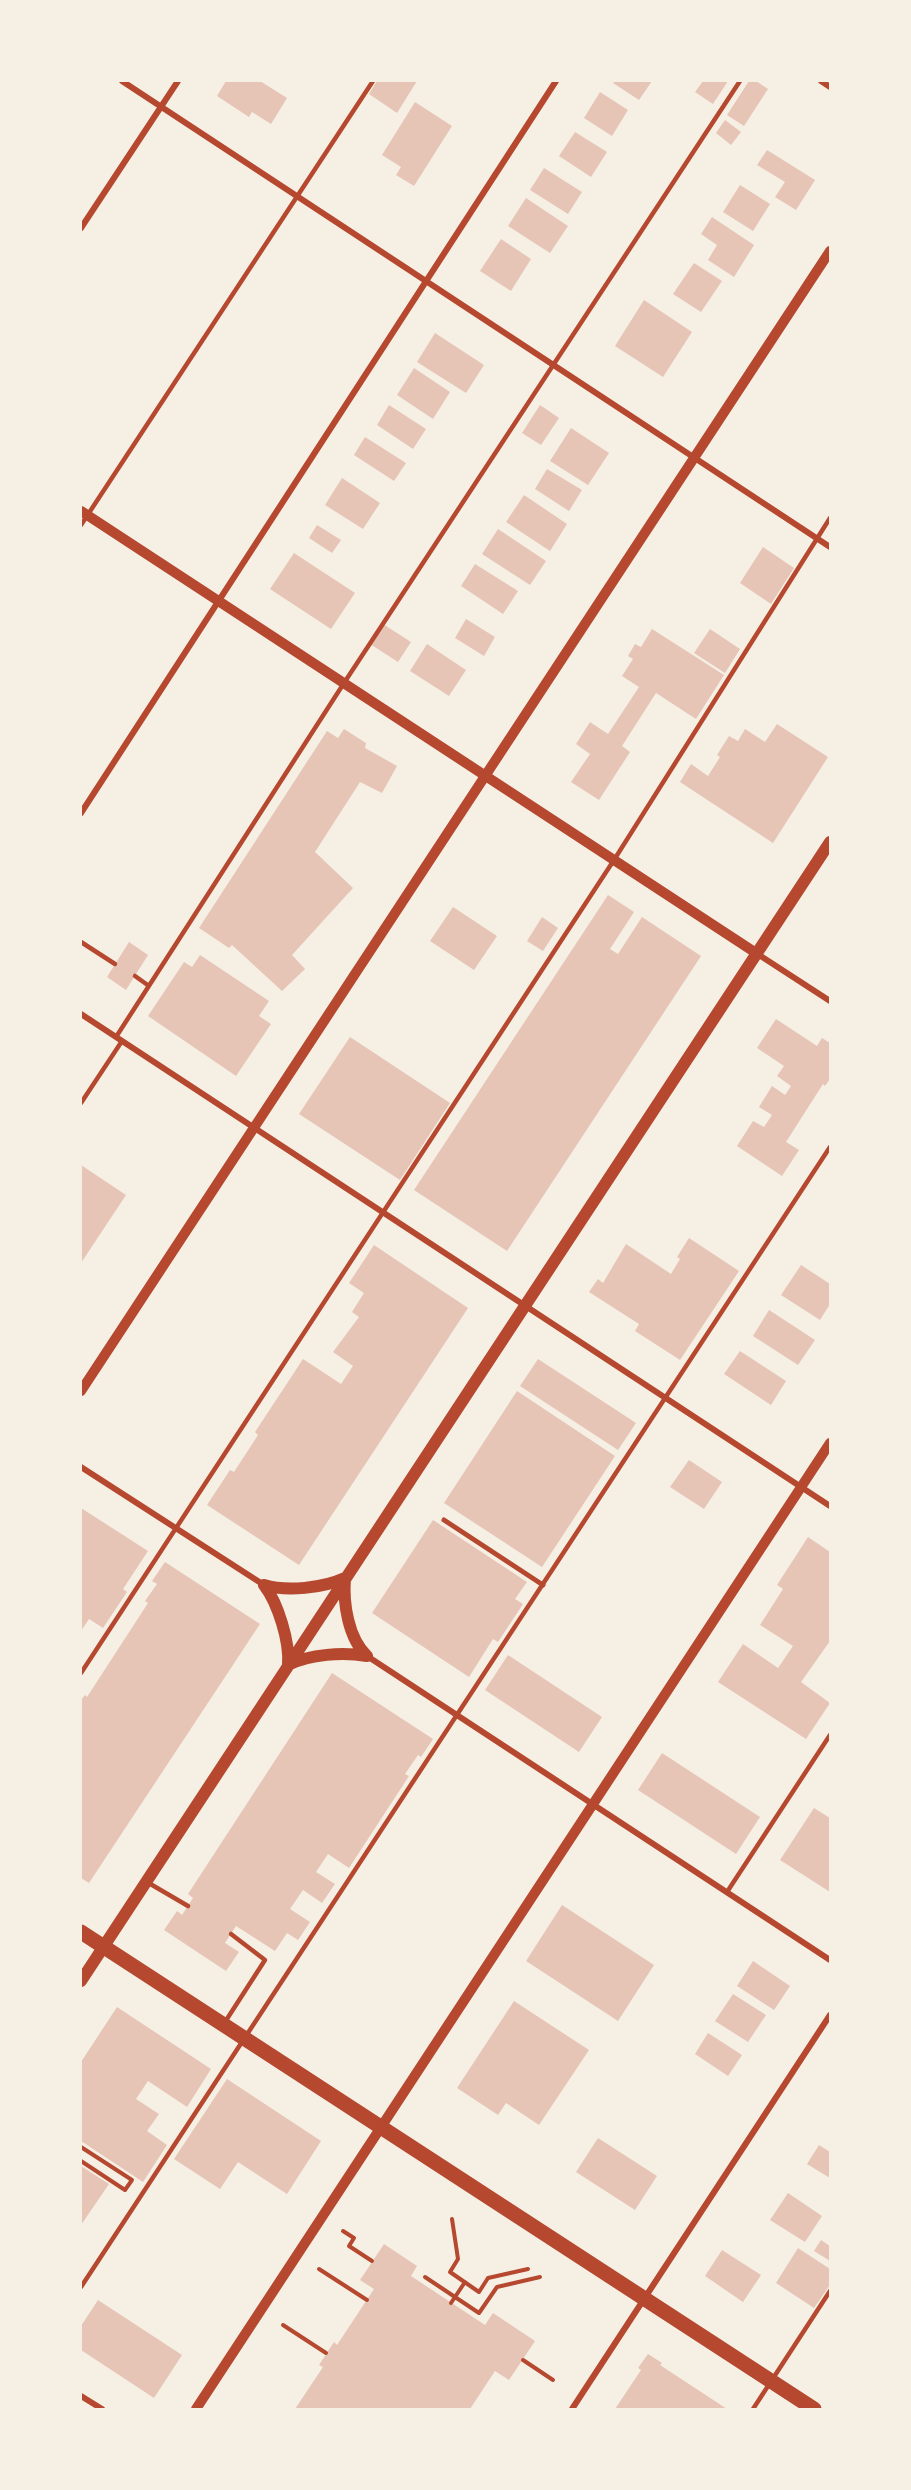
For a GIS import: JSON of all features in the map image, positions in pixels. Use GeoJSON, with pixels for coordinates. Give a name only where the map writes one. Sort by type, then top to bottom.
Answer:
{"type":"FeatureCollection","features":[{"type":"Feature","properties":{"kind":"main road"},"geometry":{"type":"LineString","coordinates":[[81,1981],[830,842]]}},
{"type":"Feature","properties":{"kind":"main road"},"geometry":{"type":"LineString","coordinates":[[264,1585],[281,1589],[327,1584],[345,1578]]}},
{"type":"Feature","properties":{"kind":"main road"},"geometry":{"type":"LineString","coordinates":[[345,1578],[344,1599],[356,1644],[367,1656]]}},
{"type":"Feature","properties":{"kind":"main road"},"geometry":{"type":"LineString","coordinates":[[264,1585],[274,1601],[288,1648],[288,1665]]}},
{"type":"Feature","properties":{"kind":"main road"},"geometry":{"type":"LineString","coordinates":[[288,1665],[303,1659],[338,1655],[367,1656]]}},
{"type":"Feature","properties":{"kind":"main road"},"geometry":{"type":"LineString","coordinates":[[81,1932],[814,2409]]}},
{"type":"Feature","properties":{"kind":"street"},"geometry":{"type":"LineString","coordinates":[[122,81],[830,547]]}},
{"type":"Feature","properties":{"kind":"street"},"geometry":{"type":"LineString","coordinates":[[81,228],[178,81]]}},
{"type":"Feature","properties":{"kind":"street"},"geometry":{"type":"LineString","coordinates":[[81,813],[556,81]]}},
{"type":"Feature","properties":{"kind":"street"},"geometry":{"type":"LineString","coordinates":[[821,81],[830,87]]}},
{"type":"Feature","properties":{"kind":"street"},"geometry":{"type":"LineString","coordinates":[[81,1391],[830,251]]}},
{"type":"Feature","properties":{"kind":"street"},"geometry":{"type":"LineString","coordinates":[[84,513],[830,1001]]}},
{"type":"Feature","properties":{"kind":"street"},"geometry":{"type":"LineString","coordinates":[[81,1014],[830,1506]]}},
{"type":"Feature","properties":{"kind":"street"},"geometry":{"type":"LineString","coordinates":[[196,2409],[830,1443]]}},
{"type":"Feature","properties":{"kind":"street"},"geometry":{"type":"LineString","coordinates":[[81,1467],[264,1585]]}},
{"type":"Feature","properties":{"kind":"street"},"geometry":{"type":"LineString","coordinates":[[444,1520],[543,1585]]}},
{"type":"Feature","properties":{"kind":"street"},"geometry":{"type":"LineString","coordinates":[[367,1656],[830,1960]]}},
{"type":"Feature","properties":{"kind":"street"},"geometry":{"type":"LineString","coordinates":[[572,2409],[830,2015]]}},
{"type":"Feature","properties":{"kind":"street"},"geometry":{"type":"LineString","coordinates":[[81,2396],[102,2409]]}},
{"type":"Feature","properties":{"kind":"lane"},"geometry":{"type":"LineString","coordinates":[[81,525],[84,513],[373,81]]}},
{"type":"Feature","properties":{"kind":"lane"},"geometry":{"type":"LineString","coordinates":[[81,1103],[173,948],[344,683],[740,81]]}},
{"type":"Feature","properties":{"kind":"lane"},"geometry":{"type":"LineString","coordinates":[[81,1673],[614,860],[830,518]]}},
{"type":"Feature","properties":{"kind":"lane"},"geometry":{"type":"LineString","coordinates":[[81,942],[115,964]]}},
{"type":"Feature","properties":{"kind":"lane"},"geometry":{"type":"LineString","coordinates":[[135,976],[149,986]]}},
{"type":"Feature","properties":{"kind":"lane"},"geometry":{"type":"LineString","coordinates":[[81,2288],[830,1148]]}},
{"type":"Feature","properties":{"kind":"lane"},"geometry":{"type":"LineString","coordinates":[[727,1892],[830,1735]]}},
{"type":"Feature","properties":{"kind":"lane"},"geometry":{"type":"LineString","coordinates":[[147,1882],[188,1905]]}},
{"type":"Feature","properties":{"kind":"lane"},"geometry":{"type":"LineString","coordinates":[[223,2024],[265,1960],[231,1934]]}},
{"type":"Feature","properties":{"kind":"lane"},"geometry":{"type":"LineString","coordinates":[[753,2409],[830,2291]]}},
{"type":"Feature","properties":{"kind":"path"},"geometry":{"type":"LineString","coordinates":[[81,2147],[132,2180],[125,2190]]}},
{"type":"Feature","properties":{"kind":"path"},"geometry":{"type":"LineString","coordinates":[[81,2161],[131,2193]]}},
{"type":"Feature","properties":{"kind":"path"},"geometry":{"type":"LineString","coordinates":[[452,2219],[458,2259],[450,2272],[479,2292],[488,2278],[528,2269]]}},
{"type":"Feature","properties":{"kind":"path"},"geometry":{"type":"LineString","coordinates":[[343,2231],[354,2238],[349,2246],[372,2261]]}},
{"type":"Feature","properties":{"kind":"path"},"geometry":{"type":"LineString","coordinates":[[319,2269],[367,2300]]}},
{"type":"Feature","properties":{"kind":"path"},"geometry":{"type":"LineString","coordinates":[[425,2277],[479,2313],[496,2287],[540,2277]]}},
{"type":"Feature","properties":{"kind":"path"},"geometry":{"type":"LineString","coordinates":[[451,2303],[465,2282]]}},
{"type":"Feature","properties":{"kind":"path"},"geometry":{"type":"LineString","coordinates":[[432,2290],[436,2284]]}},
{"type":"Feature","properties":{"kind":"path"},"geometry":{"type":"LineString","coordinates":[[442,2296],[446,2291]]}},
{"type":"Feature","properties":{"kind":"path"},"geometry":{"type":"LineString","coordinates":[[460,2309],[464,2303]]}},
{"type":"Feature","properties":{"kind":"path"},"geometry":{"type":"LineString","coordinates":[[468,2314],[472,2308]]}},
{"type":"Feature","properties":{"kind":"path"},"geometry":{"type":"LineString","coordinates":[[283,2325],[326,2354]]}},
{"type":"Feature","properties":{"kind":"path"},"geometry":{"type":"LineString","coordinates":[[523,2360],[553,2380]]}},
{"type":"Feature","properties":{"kind":"building"},"geometry":{"type":"Polygon","coordinates":[[[226,81],[260,81],[287,98],[271,124],[252,112],[249,117],[217,96],[226,81]]]}},
{"type":"Feature","properties":{"kind":"building"},"geometry":{"type":"Polygon","coordinates":[[[377,81],[417,81],[397,113],[369,94],[377,81]]]}},
{"type":"Feature","properties":{"kind":"building"},"geometry":{"type":"Polygon","coordinates":[[[615,81],[652,81],[639,100],[613,83],[615,81]]]}},
{"type":"Feature","properties":{"kind":"building"},"geometry":{"type":"Polygon","coordinates":[[[703,81],[728,81],[713,104],[695,92],[703,81]]]}},
{"type":"Feature","properties":{"kind":"building"},"geometry":{"type":"Polygon","coordinates":[[[749,81],[756,81],[768,89],[744,126],[727,115],[749,81]]]}},
{"type":"Feature","properties":{"kind":"building"},"geometry":{"type":"Polygon","coordinates":[[[600,92],[628,110],[612,136],[584,118],[600,92]]]}},
{"type":"Feature","properties":{"kind":"building"},"geometry":{"type":"Polygon","coordinates":[[[415,102],[452,126],[414,186],[396,175],[401,167],[382,155],[415,102]]]}},
{"type":"Feature","properties":{"kind":"building"},"geometry":{"type":"Polygon","coordinates":[[[725,120],[741,132],[731,145],[716,133],[725,120]]]}},
{"type":"Feature","properties":{"kind":"building"},"geometry":{"type":"Polygon","coordinates":[[[575,132],[607,152],[591,177],[559,156],[575,132]]]}},
{"type":"Feature","properties":{"kind":"building"},"geometry":{"type":"Polygon","coordinates":[[[767,150],[815,180],[796,210],[775,197],[785,182],[757,165],[767,150]]]}},
{"type":"Feature","properties":{"kind":"building"},"geometry":{"type":"Polygon","coordinates":[[[544,168],[582,192],[568,214],[530,190],[544,168]]]}},
{"type":"Feature","properties":{"kind":"building"},"geometry":{"type":"Polygon","coordinates":[[[740,185],[770,204],[753,231],[723,212],[740,185]]]}},
{"type":"Feature","properties":{"kind":"building"},"geometry":{"type":"Polygon","coordinates":[[[526,198],[568,226],[550,253],[508,226],[526,198]]]}},
{"type":"Feature","properties":{"kind":"building"},"geometry":{"type":"Polygon","coordinates":[[[712,217],[754,245],[734,277],[708,260],[717,245],[701,234],[712,217]]]}},
{"type":"Feature","properties":{"kind":"building"},"geometry":{"type":"Polygon","coordinates":[[[501,239],[531,259],[511,291],[480,271],[501,239]]]}},
{"type":"Feature","properties":{"kind":"building"},"geometry":{"type":"Polygon","coordinates":[[[694,263],[722,281],[701,312],[673,294],[694,263]]]}},
{"type":"Feature","properties":{"kind":"building"},"geometry":{"type":"Polygon","coordinates":[[[644,300],[692,332],[663,377],[615,346],[644,300]]]}},
{"type":"Feature","properties":{"kind":"building"},"geometry":{"type":"Polygon","coordinates":[[[435,333],[484,365],[466,393],[417,362],[435,333]]]}},
{"type":"Feature","properties":{"kind":"building"},"geometry":{"type":"Polygon","coordinates":[[[414,368],[450,392],[433,419],[397,395],[414,368]]]}},
{"type":"Feature","properties":{"kind":"building"},"geometry":{"type":"Polygon","coordinates":[[[389,405],[426,429],[413,449],[377,425],[389,405]]]}},
{"type":"Feature","properties":{"kind":"building"},"geometry":{"type":"Polygon","coordinates":[[[540,405],[559,418],[541,445],[522,433],[540,405]]]}},
{"type":"Feature","properties":{"kind":"building"},"geometry":{"type":"Polygon","coordinates":[[[571,428],[609,453],[588,485],[550,461],[571,428]]]}},
{"type":"Feature","properties":{"kind":"building"},"geometry":{"type":"Polygon","coordinates":[[[365,437],[406,463],[394,481],[354,455],[365,437]]]}},
{"type":"Feature","properties":{"kind":"building"},"geometry":{"type":"Polygon","coordinates":[[[547,469],[582,490],[569,511],[535,489],[547,469]]]}},
{"type":"Feature","properties":{"kind":"building"},"geometry":{"type":"Polygon","coordinates":[[[342,478],[380,503],[363,529],[325,505],[342,478]]]}},
{"type":"Feature","properties":{"kind":"building"},"geometry":{"type":"Polygon","coordinates":[[[524,495],[567,524],[550,551],[506,522],[524,495]]]}},
{"type":"Feature","properties":{"kind":"building"},"geometry":{"type":"Polygon","coordinates":[[[317,525],[341,540],[332,553],[309,538],[317,525]]]}},
{"type":"Feature","properties":{"kind":"building"},"geometry":{"type":"Polygon","coordinates":[[[498,529],[546,561],[530,585],[482,554],[498,529]]]}},
{"type":"Feature","properties":{"kind":"building"},"geometry":{"type":"Polygon","coordinates":[[[763,547],[794,568],[771,604],[740,583],[763,547]]]}},
{"type":"Feature","properties":{"kind":"building"},"geometry":{"type":"Polygon","coordinates":[[[294,553],[355,593],[331,629],[270,589],[294,553]]]}},
{"type":"Feature","properties":{"kind":"building"},"geometry":{"type":"Polygon","coordinates":[[[475,564],[518,591],[503,614],[461,586],[475,564]]]}},
{"type":"Feature","properties":{"kind":"building"},"geometry":{"type":"Polygon","coordinates":[[[466,619],[495,637],[484,656],[455,638],[466,619]]]}},
{"type":"Feature","properties":{"kind":"building"},"geometry":{"type":"Polygon","coordinates":[[[383,624],[411,642],[398,662],[370,644],[383,624]]]}},
{"type":"Feature","properties":{"kind":"building"},"geometry":{"type":"Polygon","coordinates":[[[652,629],[724,675],[696,719],[656,693],[622,746],[630,752],[599,800],[571,782],[590,754],[576,744],[590,722],[608,734],[639,687],[622,676],[633,659],[628,656],[635,644],[641,647],[652,629]]]}},
{"type":"Feature","properties":{"kind":"building"},"geometry":{"type":"Polygon","coordinates":[[[710,629],[740,649],[725,673],[694,653],[710,629]]]}},
{"type":"Feature","properties":{"kind":"building"},"geometry":{"type":"Polygon","coordinates":[[[427,644],[466,670],[449,696],[410,671],[427,644]]]}},
{"type":"Feature","properties":{"kind":"building"},"geometry":{"type":"Polygon","coordinates":[[[777,724],[828,757],[773,843],[680,782],[691,764],[708,776],[729,736],[738,741],[745,729],[765,742],[777,724]]]}},
{"type":"Feature","properties":{"kind":"building"},"geometry":{"type":"Polygon","coordinates":[[[344,729],[366,743],[365,748],[397,766],[382,793],[360,782],[315,852],[353,888],[292,955],[305,969],[282,991],[232,945],[229,948],[199,928],[327,731],[338,738],[344,729]]]}},
{"type":"Feature","properties":{"kind":"building"},"geometry":{"type":"Polygon","coordinates":[[[608,895],[634,912],[610,949],[618,954],[642,917],[701,956],[507,1251],[414,1190],[608,895]]]}},
{"type":"Feature","properties":{"kind":"building"},"geometry":{"type":"Polygon","coordinates":[[[453,907],[497,936],[474,970],[430,941],[453,907]]]}},
{"type":"Feature","properties":{"kind":"building"},"geometry":{"type":"Polygon","coordinates":[[[542,917],[558,928],[543,951],[527,941],[542,917]]]}},
{"type":"Feature","properties":{"kind":"building"},"geometry":{"type":"Polygon","coordinates":[[[129,942],[148,955],[126,990],[107,977],[129,942]]]}},
{"type":"Feature","properties":{"kind":"building"},"geometry":{"type":"Polygon","coordinates":[[[200,955],[269,1001],[259,1016],[271,1024],[236,1076],[148,1016],[184,962],[192,967],[200,955]]]}},
{"type":"Feature","properties":{"kind":"building"},"geometry":{"type":"Polygon","coordinates":[[[776,1019],[817,1046],[822,1038],[830,1043],[830,1079],[825,1086],[823,1084],[786,1142],[799,1150],[782,1176],[737,1146],[753,1121],[764,1127],[772,1115],[759,1107],[772,1086],[785,1095],[791,1086],[777,1076],[784,1066],[757,1048],[776,1019]]]}},
{"type":"Feature","properties":{"kind":"building"},"geometry":{"type":"Polygon","coordinates":[[[350,1037],[450,1103],[400,1180],[299,1114],[350,1037]]]}},
{"type":"Feature","properties":{"kind":"building"},"geometry":{"type":"Polygon","coordinates":[[[81,1165],[126,1195],[81,1263],[81,1165]]]}},
{"type":"Feature","properties":{"kind":"building"},"geometry":{"type":"Polygon","coordinates":[[[689,1238],[739,1271],[680,1360],[635,1331],[639,1324],[589,1292],[598,1279],[603,1283],[626,1244],[671,1274],[680,1259],[677,1257],[689,1238]]]}},
{"type":"Feature","properties":{"kind":"building"},"geometry":{"type":"Polygon","coordinates":[[[374,1245],[468,1308],[299,1565],[207,1505],[230,1470],[234,1472],[258,1435],[255,1432],[303,1359],[341,1384],[353,1366],[333,1352],[359,1317],[352,1312],[364,1293],[349,1283],[374,1245]]]}},
{"type":"Feature","properties":{"kind":"building"},"geometry":{"type":"Polygon","coordinates":[[[801,1265],[830,1284],[830,1304],[820,1320],[781,1295],[801,1265]]]}},
{"type":"Feature","properties":{"kind":"building"},"geometry":{"type":"Polygon","coordinates":[[[769,1310],[815,1340],[798,1365],[753,1336],[769,1310]]]}},
{"type":"Feature","properties":{"kind":"building"},"geometry":{"type":"Polygon","coordinates":[[[740,1351],[786,1381],[771,1405],[724,1374],[740,1351]]]}},
{"type":"Feature","properties":{"kind":"building"},"geometry":{"type":"Polygon","coordinates":[[[538,1359],[636,1423],[618,1450],[520,1386],[538,1359]]]}},
{"type":"Feature","properties":{"kind":"building"},"geometry":{"type":"Polygon","coordinates":[[[517,1391],[615,1456],[542,1567],[444,1503],[517,1391]]]}},
{"type":"Feature","properties":{"kind":"building"},"geometry":{"type":"Polygon","coordinates":[[[689,1460],[722,1482],[704,1509],[670,1487],[689,1460]]]}},
{"type":"Feature","properties":{"kind":"building"},"geometry":{"type":"Polygon","coordinates":[[[81,1508],[148,1551],[123,1589],[127,1592],[103,1628],[89,1619],[81,1631],[81,1508]]]}},
{"type":"Feature","properties":{"kind":"building"},"geometry":{"type":"Polygon","coordinates":[[[433,1520],[527,1582],[515,1599],[523,1604],[498,1642],[493,1639],[469,1677],[372,1613],[433,1520]]]}},
{"type":"Feature","properties":{"kind":"building"},"geometry":{"type":"Polygon","coordinates":[[[808,1537],[830,1552],[830,1641],[801,1682],[830,1703],[806,1739],[718,1682],[743,1644],[778,1668],[793,1646],[760,1625],[783,1589],[777,1585],[808,1537]]]}},
{"type":"Feature","properties":{"kind":"building"},"geometry":{"type":"Polygon","coordinates":[[[165,1562],[260,1624],[89,1883],[81,1878],[81,1700],[85,1695],[87,1697],[148,1603],[145,1601],[157,1584],[152,1581],[165,1562]]]}},
{"type":"Feature","properties":{"kind":"building"},"geometry":{"type":"Polygon","coordinates":[[[508,1655],[602,1717],[579,1752],[485,1690],[508,1655]]]}},
{"type":"Feature","properties":{"kind":"building"},"geometry":{"type":"Polygon","coordinates":[[[332,1673],[433,1739],[421,1757],[418,1755],[405,1774],[409,1776],[349,1868],[328,1854],[316,1872],[335,1884],[322,1903],[303,1890],[290,1909],[310,1922],[298,1940],[287,1933],[275,1951],[236,1926],[225,1943],[239,1952],[226,1971],[164,1930],[177,1911],[182,1915],[193,1898],[188,1894],[332,1673]]]}},
{"type":"Feature","properties":{"kind":"building"},"geometry":{"type":"Polygon","coordinates":[[[662,1753],[760,1817],[736,1854],[638,1790],[662,1753]]]}},
{"type":"Feature","properties":{"kind":"building"},"geometry":{"type":"Polygon","coordinates":[[[814,1808],[830,1818],[830,1892],[780,1860],[814,1808]]]}},
{"type":"Feature","properties":{"kind":"building"},"geometry":{"type":"Polygon","coordinates":[[[562,1905],[654,1965],[618,2021],[526,1961],[562,1905]]]}},
{"type":"Feature","properties":{"kind":"building"},"geometry":{"type":"Polygon","coordinates":[[[753,1961],[790,1986],[774,2010],[737,1986],[753,1961]]]}},
{"type":"Feature","properties":{"kind":"building"},"geometry":{"type":"Polygon","coordinates":[[[733,1994],[766,2015],[748,2042],[715,2021],[733,1994]]]}},
{"type":"Feature","properties":{"kind":"building"},"geometry":{"type":"Polygon","coordinates":[[[514,2001],[589,2050],[539,2125],[506,2103],[498,2115],[457,2088],[514,2001]]]}},
{"type":"Feature","properties":{"kind":"building"},"geometry":{"type":"Polygon","coordinates":[[[117,2007],[211,2069],[187,2107],[148,2081],[136,2099],[159,2114],[147,2131],[167,2145],[143,2182],[81,2141],[81,2062],[117,2007]]]}},
{"type":"Feature","properties":{"kind":"building"},"geometry":{"type":"Polygon","coordinates":[[[708,2033],[742,2055],[728,2076],[695,2054],[708,2033]]]}},
{"type":"Feature","properties":{"kind":"building"},"geometry":{"type":"Polygon","coordinates":[[[227,2079],[321,2141],[287,2194],[238,2162],[220,2189],[174,2159],[227,2079]]]}},
{"type":"Feature","properties":{"kind":"building"},"geometry":{"type":"Polygon","coordinates":[[[598,2138],[657,2176],[635,2210],[576,2172],[598,2138]]]}},
{"type":"Feature","properties":{"kind":"building"},"geometry":{"type":"Polygon","coordinates":[[[819,2145],[830,2152],[830,2178],[807,2164],[819,2145]]]}},
{"type":"Feature","properties":{"kind":"building"},"geometry":{"type":"Polygon","coordinates":[[[81,2166],[109,2184],[81,2225],[81,2166]]]}},
{"type":"Feature","properties":{"kind":"building"},"geometry":{"type":"Polygon","coordinates":[[[788,2193],[822,2216],[805,2242],[770,2220],[788,2193]]]}},
{"type":"Feature","properties":{"kind":"building"},"geometry":{"type":"Polygon","coordinates":[[[821,2240],[830,2246],[830,2261],[814,2251],[821,2240]]]}},
{"type":"Feature","properties":{"kind":"building"},"geometry":{"type":"Polygon","coordinates":[[[384,2244],[417,2266],[411,2276],[485,2325],[493,2313],[535,2341],[509,2380],[495,2371],[470,2409],[295,2409],[323,2367],[319,2365],[334,2342],[337,2345],[374,2289],[360,2280],[384,2244]]]}},
{"type":"Feature","properties":{"kind":"building"},"geometry":{"type":"Polygon","coordinates":[[[798,2248],[830,2269],[830,2285],[814,2308],[776,2283],[798,2248]]]}},
{"type":"Feature","properties":{"kind":"building"},"geometry":{"type":"Polygon","coordinates":[[[722,2250],[761,2275],[743,2302],[705,2276],[722,2250]]]}},
{"type":"Feature","properties":{"kind":"building"},"geometry":{"type":"Polygon","coordinates":[[[98,2300],[182,2355],[154,2398],[81,2350],[81,2326],[98,2300]]]}},
{"type":"Feature","properties":{"kind":"building"},"geometry":{"type":"Polygon","coordinates":[[[648,2354],[662,2363],[660,2365],[727,2409],[615,2409],[641,2370],[638,2368],[648,2354]]]}}]}
